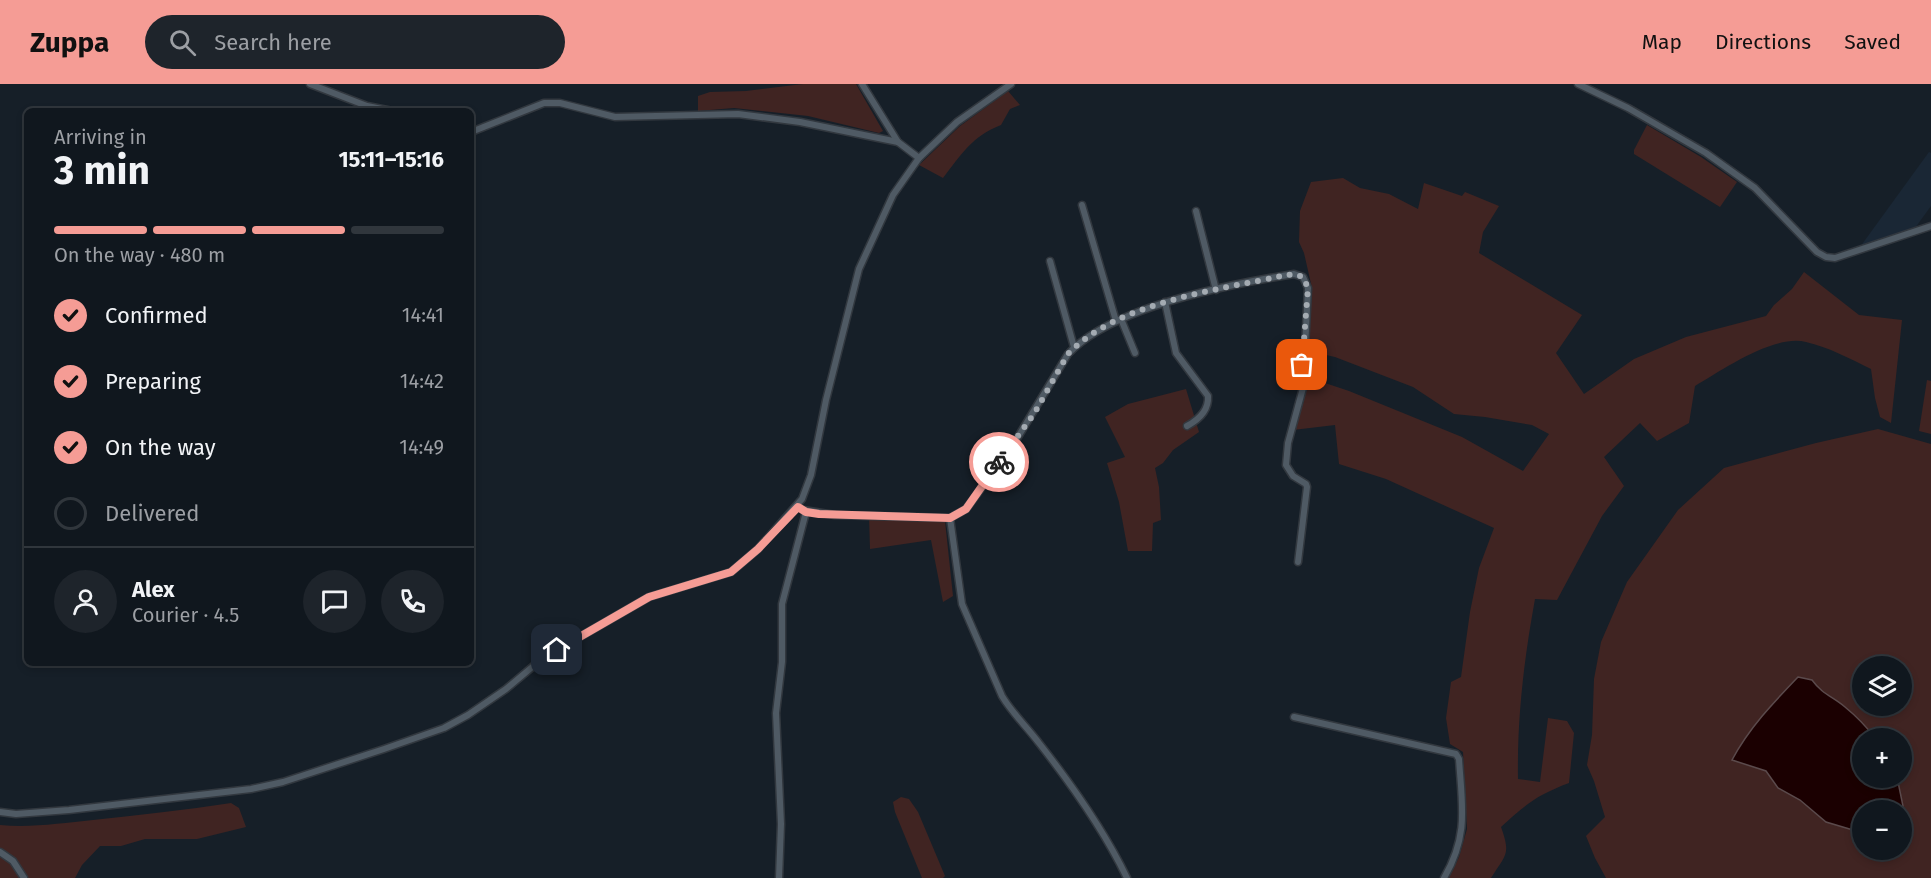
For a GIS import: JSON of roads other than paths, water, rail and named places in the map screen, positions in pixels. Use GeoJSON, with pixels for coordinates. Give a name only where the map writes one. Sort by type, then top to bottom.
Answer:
{"type":"FeatureCollection","features":[{"type":"Feature","properties":{"kind":"street"},"geometry":{"type":"LineString","coordinates":[[310,84],[377,108]]}},
{"type":"Feature","properties":{"kind":"street"},"geometry":{"type":"LineString","coordinates":[[862,84],[898,142],[919,158]]}},
{"type":"Feature","properties":{"kind":"street"},"geometry":{"type":"LineString","coordinates":[[0,813],[69,810],[251,789],[283,782],[444,728],[506,689],[537,663],[557,650],[649,597],[731,572],[758,549],[798,507],[811,475],[826,400],[859,269],[893,195],[919,158],[957,122],[1011,84]]}},
{"type":"Feature","properties":{"kind":"street"},"geometry":{"type":"LineString","coordinates":[[1578,84],[1628,108],[1706,153],[1755,188],[1817,252],[1826,257],[1835,258],[1857,252],[1931,226]]}},
{"type":"Feature","properties":{"kind":"street"},"geometry":{"type":"LineString","coordinates":[[474,131],[544,103],[560,103],[615,117],[738,114],[800,122],[898,142]]}},
{"type":"Feature","properties":{"kind":"street"},"geometry":{"type":"LineString","coordinates":[[1083,205],[1118,320],[1135,353]]}},
{"type":"Feature","properties":{"kind":"street"},"geometry":{"type":"LineString","coordinates":[[1197,211],[1216,290]]}},
{"type":"Feature","properties":{"kind":"street"},"geometry":{"type":"LineString","coordinates":[[1050,261],[1074,347]]}},
{"type":"Feature","properties":{"kind":"street"},"geometry":{"type":"LineString","coordinates":[[798,507],[806,512],[835,515],[950,518],[966,509],[1015,442],[1074,347],[1118,320],[1165,302],[1294,274],[1303,277],[1307,283],[1303,388],[1288,443],[1287,465],[1293,476],[1307,487],[1298,562]]}},
{"type":"Feature","properties":{"kind":"street"},"geometry":{"type":"LineString","coordinates":[[1165,302],[1176,353],[1208,396],[1205,410],[1187,426]]}},
{"type":"Feature","properties":{"kind":"street"},"geometry":{"type":"LineString","coordinates":[[779,878],[781,824],[776,713],[782,662],[782,604],[806,512]]}},
{"type":"Feature","properties":{"kind":"street"},"geometry":{"type":"LineString","coordinates":[[950,518],[962,604],[1002,696],[1096,822],[1128,878]]}},
{"type":"Feature","properties":{"kind":"street"},"geometry":{"type":"LineString","coordinates":[[1293,717],[1456,754],[1460,759],[1464,823],[1460,842],[1444,878]]}},
{"type":"Feature","properties":{"kind":"street"},"geometry":{"type":"LineString","coordinates":[[0,852],[13,861],[24,878]]}}]}
